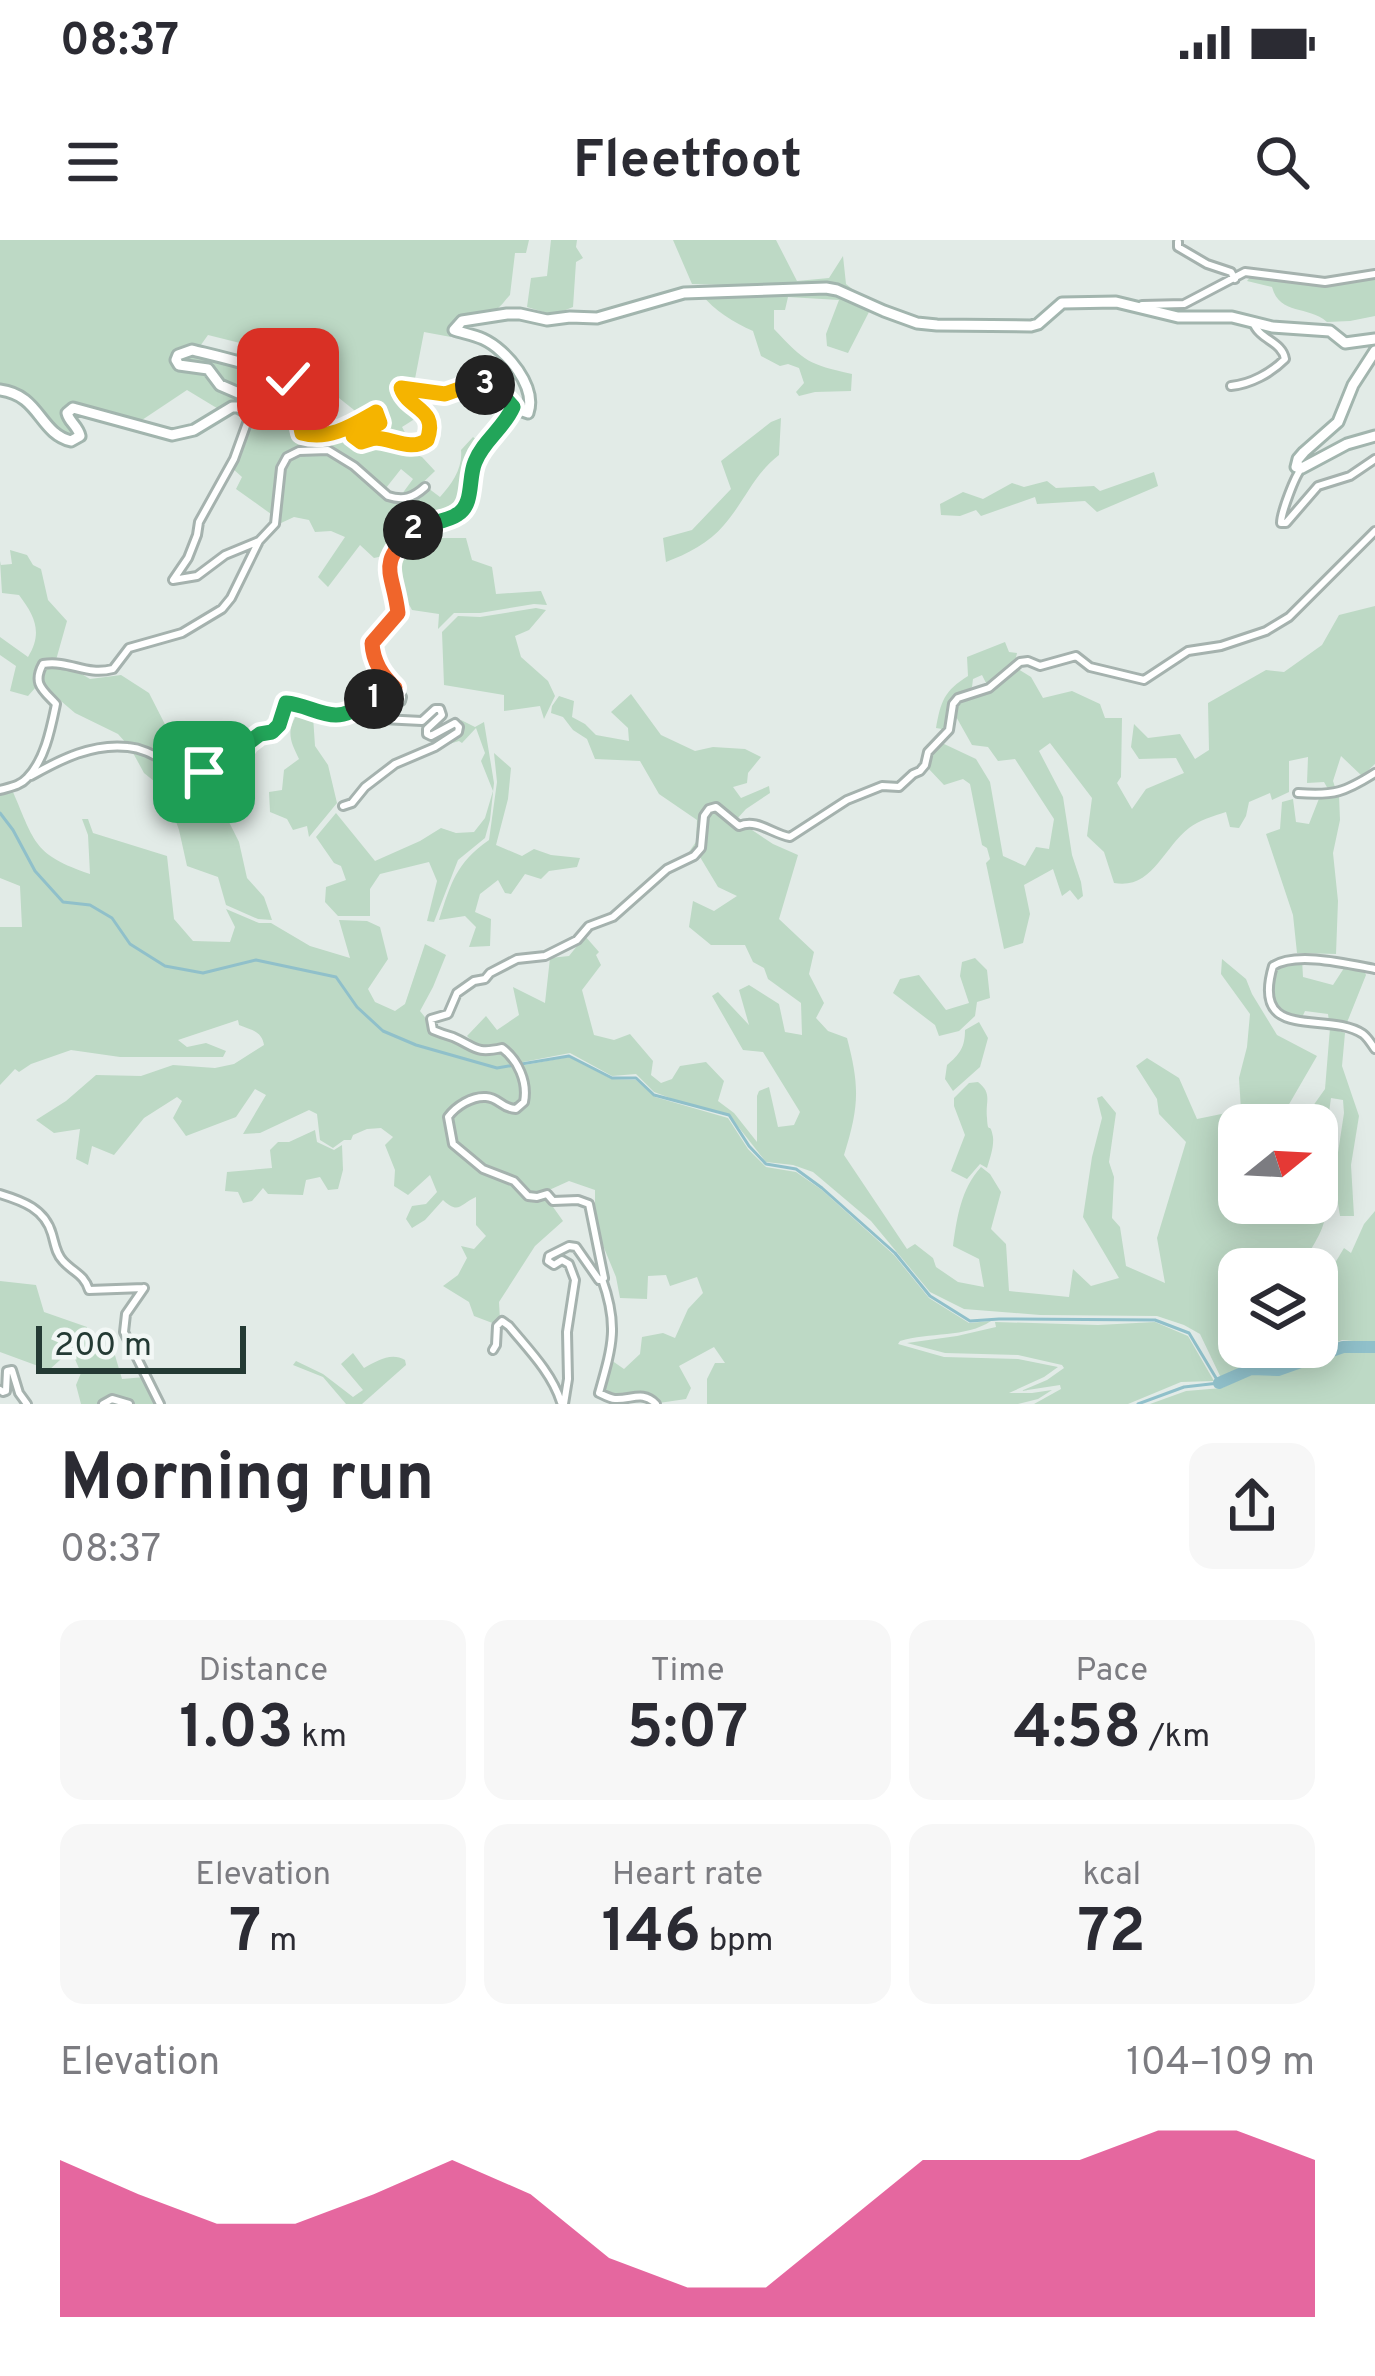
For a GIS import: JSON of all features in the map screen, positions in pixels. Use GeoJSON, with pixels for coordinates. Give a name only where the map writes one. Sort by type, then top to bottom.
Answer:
{"type":"FeatureCollection","features":[{"type":"Feature","properties":{"kind":"main road"},"geometry":{"type":"LineString","coordinates":[[0,390],[27,399],[61,438],[71,441],[80,436],[68,419],[67,413],[74,408],[172,435],[194,430],[232,407],[251,412],[254,402],[250,398],[220,385],[208,369],[179,365],[178,355],[192,350],[296,381],[326,407],[324,418],[300,424],[306,435],[326,436],[376,412],[380,423],[353,436],[356,441],[387,438],[419,446],[427,440],[430,422],[401,388],[445,394],[476,383],[513,407],[528,413],[530,409],[523,381],[509,358],[479,337],[454,330],[462,321],[507,314],[547,320],[597,318],[684,292],[837,290],[884,311],[937,326],[1031,326],[1062,303],[1116,302],[1178,317],[1232,317],[1330,331],[1345,343],[1375,339]]}},
{"type":"Feature","properties":{"kind":"main road"},"geometry":{"type":"LineString","coordinates":[[1375,351],[1353,385],[1338,422],[1298,459],[1296,467],[1375,436]]}},
{"type":"Feature","properties":{"kind":"street"},"geometry":{"type":"LineString","coordinates":[[1178,242],[1178,247],[1196,258],[1231,272],[1234,279]]}},
{"type":"Feature","properties":{"kind":"street"},"geometry":{"type":"LineString","coordinates":[[1130,305],[1184,304],[1245,272],[1325,282],[1375,274]]}},
{"type":"Feature","properties":{"kind":"street"},"geometry":{"type":"LineString","coordinates":[[1231,386],[1245,385],[1285,358],[1281,348],[1257,332],[1253,322]]}},
{"type":"Feature","properties":{"kind":"street"},"geometry":{"type":"LineString","coordinates":[[343,806],[395,764],[458,732],[455,723],[427,734],[442,716],[435,709],[422,722],[382,719],[384,709],[402,697],[382,675],[373,653],[376,637],[398,613],[389,573],[391,555],[419,526],[460,513],[467,505],[478,454],[513,407]]}},
{"type":"Feature","properties":{"kind":"street"},"geometry":{"type":"LineString","coordinates":[[251,412],[234,459],[173,580],[197,576],[225,555],[260,541]]}},
{"type":"Feature","properties":{"kind":"street"},"geometry":{"type":"LineString","coordinates":[[28,778],[47,738],[56,704],[37,681],[43,664],[57,662],[91,672],[113,669],[129,648],[182,633],[223,609],[260,541],[275,524],[281,468],[287,457],[299,451],[328,450],[397,499],[424,487]]}},
{"type":"Feature","properties":{"kind":"street"},"geometry":{"type":"LineString","coordinates":[[1302,468],[1281,523],[1286,524],[1318,486],[1350,476],[1375,459]]}},
{"type":"Feature","properties":{"kind":"street"},"geometry":{"type":"LineString","coordinates":[[655,1403],[650,1397],[614,1400],[599,1393],[614,1324],[589,1204],[553,1201],[547,1194],[528,1196],[514,1181],[483,1169],[453,1144],[448,1117],[454,1108],[484,1096],[505,1108],[524,1102],[527,1089],[511,1055],[502,1048],[480,1052],[434,1030],[431,1019],[448,1014],[457,993],[517,959],[545,956],[577,940],[589,926],[613,917],[667,869],[694,856],[709,809],[716,807],[739,826],[757,824],[790,838],[847,800],[882,786],[904,784],[925,765],[928,752],[950,730],[958,698],[989,688],[1019,662],[1040,665],[1076,656],[1090,667],[1144,680],[1188,651],[1266,631],[1289,617],[1375,531]]}},
{"type":"Feature","properties":{"kind":"street"},"geometry":{"type":"LineString","coordinates":[[0,790],[75,754],[123,746],[146,750],[188,771],[204,772],[237,759],[248,743],[272,732],[286,703],[335,715],[395,688]]}},
{"type":"Feature","properties":{"kind":"street"},"geometry":{"type":"LineString","coordinates":[[1298,793],[1343,791],[1375,773]]}},
{"type":"Feature","properties":{"kind":"street"},"geometry":{"type":"LineString","coordinates":[[1375,969],[1355,963],[1282,960],[1273,966],[1268,991],[1274,1010],[1291,1020],[1360,1032],[1375,1049]]}},
{"type":"Feature","properties":{"kind":"street"},"geometry":{"type":"LineString","coordinates":[[0,1194],[30,1204],[44,1217],[62,1261],[81,1274],[89,1290],[144,1288],[126,1314],[124,1332],[160,1404]]}},
{"type":"Feature","properties":{"kind":"street"},"geometry":{"type":"LineString","coordinates":[[563,1404],[575,1280],[569,1264],[562,1260],[554,1265],[549,1256],[576,1247],[598,1280],[602,1279]]}},
{"type":"Feature","properties":{"kind":"street"},"geometry":{"type":"LineString","coordinates":[[493,1350],[496,1326],[502,1321],[545,1370],[563,1404]]}},
{"type":"Feature","properties":{"kind":"street"},"geometry":{"type":"LineString","coordinates":[[0,1390],[6,1390],[7,1371],[12,1370],[27,1404]]}},
{"type":"Feature","properties":{"kind":"street"},"geometry":{"type":"LineString","coordinates":[[103,1404],[112,1399],[130,1404]]}},
{"type":"Feature","properties":{"kind":"green space"},"geometry":{"type":"Polygon","coordinates":[[[0,240],[529,240],[526,253],[515,253],[510,295],[499,308],[461,317],[451,337],[424,332],[414,384],[401,385],[421,415],[402,427],[409,440],[387,436],[379,408],[359,414],[339,398],[329,403],[295,376],[235,358],[240,343],[208,335],[198,349],[173,357],[246,399],[250,409],[220,410],[187,390],[139,422],[70,404],[63,407],[63,415],[75,431],[71,439],[28,397],[17,389],[0,387],[0,240]]]}},
{"type":"Feature","properties":{"kind":"green space"},"geometry":{"type":"Polygon","coordinates":[[[551,240],[577,240],[583,258],[576,262],[573,307],[553,315],[527,307],[531,278],[547,276],[551,240]]]}},
{"type":"Feature","properties":{"kind":"green space"},"geometry":{"type":"Polygon","coordinates":[[[673,240],[776,240],[797,281],[829,278],[843,256],[846,284],[856,292],[692,284],[673,240]]]}},
{"type":"Feature","properties":{"kind":"green space"},"geometry":{"type":"Polygon","coordinates":[[[1252,275],[1325,285],[1375,277],[1375,316],[1327,322],[1281,302],[1272,287],[1247,281],[1252,275]]]}},
{"type":"Feature","properties":{"kind":"green space"},"geometry":{"type":"Polygon","coordinates":[[[823,292],[870,310],[848,353],[827,346],[826,334],[839,300],[788,297],[785,310],[774,310],[774,329],[801,355],[852,374],[851,391],[799,396],[796,392],[804,383],[799,368],[780,366],[761,356],[753,331],[725,316],[701,294],[823,292]]]}},
{"type":"Feature","properties":{"kind":"green space"},"geometry":{"type":"Polygon","coordinates":[[[187,353],[262,371],[299,387],[322,411],[303,420],[302,437],[330,439],[372,417],[376,419],[351,440],[356,447],[383,443],[422,457],[435,471],[413,492],[402,494],[413,479],[401,469],[386,488],[340,454],[328,449],[301,450],[285,456],[271,514],[236,489],[242,477],[232,468],[256,406],[204,365],[180,358],[187,353]]]}},
{"type":"Feature","properties":{"kind":"green space"},"geometry":{"type":"Polygon","coordinates":[[[781,418],[779,455],[731,516],[705,543],[666,562],[663,538],[692,530],[731,489],[721,461],[781,418]]]}},
{"type":"Feature","properties":{"kind":"green space"},"geometry":{"type":"Polygon","coordinates":[[[473,437],[483,445],[459,509],[416,521],[388,555],[374,558],[360,545],[328,587],[318,577],[345,537],[331,531],[315,532],[309,520],[294,517],[281,523],[284,470],[296,455],[323,452],[336,456],[382,495],[403,501],[428,488],[440,497],[456,475],[461,450],[473,437]]]}},
{"type":"Feature","properties":{"kind":"green space"},"geometry":{"type":"Polygon","coordinates":[[[1154,472],[1158,486],[1097,512],[1085,501],[1037,504],[1035,497],[981,516],[976,510],[960,516],[941,515],[940,504],[963,492],[983,499],[1012,483],[1024,487],[1047,481],[1056,488],[1094,486],[1100,491],[1154,472]]]}},
{"type":"Feature","properties":{"kind":"green space"},"geometry":{"type":"Polygon","coordinates":[[[421,529],[434,538],[466,538],[472,560],[492,567],[496,594],[541,591],[547,605],[454,613],[438,629],[439,614],[412,610],[395,579],[395,555],[421,529]]]}},
{"type":"Feature","properties":{"kind":"green space"},"geometry":{"type":"Polygon","coordinates":[[[10,550],[27,555],[41,569],[48,600],[67,621],[56,660],[40,663],[36,687],[28,696],[10,691],[16,666],[0,655],[0,637],[28,657],[36,632],[19,595],[2,593],[0,561],[1,565],[12,564],[10,550]]]}},
{"type":"Feature","properties":{"kind":"green space"},"geometry":{"type":"Polygon","coordinates":[[[1375,606],[1375,764],[1362,776],[1341,756],[1335,787],[1328,789],[1324,782],[1307,783],[1308,757],[1289,761],[1289,792],[1272,800],[1270,793],[1249,802],[1239,828],[1230,827],[1226,812],[1193,825],[1138,880],[1114,883],[1104,852],[1087,836],[1092,798],[1050,743],[1039,751],[1063,797],[1083,896],[1078,900],[1070,890],[1062,896],[1053,869],[1024,885],[1030,914],[1023,943],[1004,949],[986,863],[990,859],[982,845],[970,784],[963,779],[944,785],[927,767],[931,752],[942,743],[976,759],[990,782],[1003,856],[1025,866],[1036,847],[1049,849],[1054,819],[1015,759],[998,761],[988,747],[972,745],[954,713],[960,700],[984,693],[1015,667],[1031,677],[1043,698],[1072,691],[1100,704],[1105,718],[1122,718],[1117,783],[1132,809],[1146,789],[1184,773],[1176,758],[1139,759],[1131,747],[1134,724],[1148,738],[1180,734],[1195,759],[1209,750],[1208,703],[1266,670],[1284,672],[1322,645],[1339,615],[1375,606]]]}},
{"type":"Feature","properties":{"kind":"green space"},"geometry":{"type":"Polygon","coordinates":[[[546,610],[529,630],[515,636],[521,657],[548,681],[555,696],[544,719],[540,706],[504,711],[504,695],[444,685],[442,632],[458,616],[546,610]]]}},
{"type":"Feature","properties":{"kind":"green space"},"geometry":{"type":"Polygon","coordinates":[[[1005,642],[1009,652],[1017,653],[1015,662],[987,685],[982,675],[973,679],[972,687],[954,705],[948,730],[936,728],[945,697],[968,676],[967,657],[1005,642]]]}},
{"type":"Feature","properties":{"kind":"green space"},"geometry":{"type":"Polygon","coordinates":[[[50,665],[70,667],[90,679],[121,675],[149,693],[176,746],[194,754],[202,770],[187,769],[126,743],[118,734],[75,713],[41,684],[40,676],[50,665]]]}},
{"type":"Feature","properties":{"kind":"green space"},"geometry":{"type":"Polygon","coordinates":[[[631,694],[661,735],[695,751],[745,749],[761,757],[748,773],[747,783],[733,787],[741,798],[769,786],[770,793],[736,820],[708,807],[699,844],[684,859],[696,842],[697,820],[659,794],[640,761],[595,759],[587,739],[563,717],[551,713],[559,696],[574,701],[572,717],[596,735],[629,741],[628,728],[611,712],[631,694]]]}},
{"type":"Feature","properties":{"kind":"green space"},"geometry":{"type":"Polygon","coordinates":[[[296,716],[313,716],[315,746],[328,765],[337,803],[309,837],[307,826],[293,830],[287,819],[270,812],[269,792],[282,790],[284,770],[299,759],[291,738],[296,716]]]}},
{"type":"Feature","properties":{"kind":"green space"},"geometry":{"type":"Polygon","coordinates":[[[461,720],[475,727],[484,722],[494,783],[490,820],[485,838],[458,860],[434,922],[427,921],[437,881],[429,862],[380,874],[370,889],[370,916],[338,916],[325,902],[326,887],[346,880],[341,866],[316,837],[336,813],[375,861],[441,828],[474,832],[485,818],[493,791],[481,761],[485,753],[476,728],[462,743],[449,744],[462,734],[461,720]]]}},
{"type":"Feature","properties":{"kind":"green space"},"geometry":{"type":"Polygon","coordinates":[[[132,751],[205,774],[239,842],[247,878],[264,897],[272,920],[226,905],[218,877],[187,866],[165,790],[144,773],[132,751]]]}},
{"type":"Feature","properties":{"kind":"green space"},"geometry":{"type":"Polygon","coordinates":[[[494,753],[511,768],[496,845],[522,856],[534,849],[580,858],[577,867],[549,871],[541,879],[525,874],[511,894],[505,893],[498,880],[480,894],[475,912],[491,919],[490,946],[469,947],[476,927],[465,916],[439,920],[456,875],[489,840],[497,782],[494,753]]]}},
{"type":"Feature","properties":{"kind":"green space"},"geometry":{"type":"Polygon","coordinates":[[[13,792],[39,845],[72,867],[90,874],[88,835],[82,819],[88,819],[93,833],[167,856],[174,919],[193,941],[230,942],[235,927],[226,909],[350,958],[339,920],[367,921],[380,927],[388,959],[368,989],[375,1002],[395,1011],[405,1004],[425,944],[446,955],[420,1011],[433,1033],[474,1051],[500,1050],[510,1058],[524,1096],[512,1106],[489,1095],[477,1096],[459,1104],[449,1117],[482,1098],[512,1111],[520,1108],[527,1104],[529,1089],[519,1066],[569,1057],[612,1079],[636,1080],[655,1097],[728,1118],[766,1167],[796,1172],[822,1190],[894,1255],[929,1298],[969,1323],[991,1321],[970,1330],[898,1344],[944,1357],[1018,1359],[1058,1367],[1009,1393],[1052,1390],[1018,1404],[707,1404],[707,1379],[715,1363],[725,1363],[714,1347],[679,1366],[691,1388],[686,1399],[659,1403],[646,1395],[601,1392],[611,1360],[624,1369],[640,1354],[642,1337],[663,1333],[675,1338],[688,1309],[703,1293],[697,1277],[670,1286],[666,1275],[648,1276],[647,1299],[620,1298],[595,1226],[595,1190],[569,1181],[530,1195],[516,1180],[483,1168],[465,1153],[454,1142],[450,1120],[450,1138],[468,1162],[514,1184],[528,1199],[546,1197],[563,1221],[535,1246],[499,1302],[500,1320],[495,1324],[474,1316],[469,1302],[443,1286],[458,1275],[467,1258],[461,1246],[474,1249],[486,1236],[476,1225],[476,1197],[456,1207],[443,1200],[412,1228],[406,1219],[412,1206],[426,1204],[437,1192],[430,1175],[408,1195],[394,1186],[395,1170],[385,1145],[393,1137],[381,1128],[367,1129],[333,1148],[320,1140],[317,1114],[309,1110],[260,1133],[243,1134],[266,1095],[255,1089],[236,1117],[186,1136],[173,1118],[182,1101],[177,1097],[144,1118],[114,1155],[92,1146],[88,1165],[76,1159],[80,1129],[54,1133],[36,1120],[96,1075],[141,1076],[173,1065],[215,1068],[234,1064],[264,1045],[258,1034],[238,1020],[178,1040],[187,1047],[206,1043],[226,1051],[223,1057],[120,1057],[71,1050],[19,1072],[15,1069],[0,1085],[0,927],[22,927],[20,886],[0,878],[0,794],[13,792]]]}},
{"type":"Feature","properties":{"kind":"green space"},"geometry":{"type":"Polygon","coordinates":[[[1339,795],[1333,853],[1336,954],[1297,953],[1293,915],[1266,834],[1280,829],[1282,802],[1293,799],[1296,822],[1309,824],[1320,796],[1339,795]]]}},
{"type":"Feature","properties":{"kind":"green space"},"geometry":{"type":"Polygon","coordinates":[[[714,811],[798,855],[779,919],[814,952],[809,974],[824,1003],[816,1018],[828,1031],[847,1038],[856,1097],[844,1155],[907,1249],[915,1244],[958,1282],[984,1287],[979,1259],[953,1246],[964,1194],[981,1167],[1001,1192],[991,1229],[1006,1244],[1009,1291],[1069,1297],[1073,1269],[1091,1286],[1119,1278],[1083,1217],[1102,1118],[1097,1098],[1102,1096],[1116,1113],[1109,1162],[1114,1177],[1112,1218],[1120,1227],[1126,1266],[1165,1283],[1157,1238],[1186,1142],[1159,1114],[1157,1099],[1136,1066],[1147,1058],[1179,1078],[1197,1119],[1218,1115],[1218,1224],[1323,1224],[1312,1248],[1218,1248],[1218,1368],[1243,1368],[1221,1378],[1200,1334],[1157,1316],[964,1309],[930,1292],[871,1221],[813,1172],[766,1162],[729,1115],[654,1092],[636,1074],[612,1076],[570,1053],[518,1063],[504,1045],[480,1049],[467,1036],[486,1016],[497,1030],[519,1015],[513,987],[545,1003],[550,958],[569,956],[585,936],[599,952],[601,965],[582,990],[594,1035],[614,1040],[630,1034],[653,1061],[651,1075],[661,1083],[672,1079],[680,1066],[706,1062],[724,1081],[718,1101],[757,1142],[759,1091],[769,1087],[778,1127],[794,1125],[800,1112],[763,1052],[743,1050],[712,996],[718,992],[749,1025],[739,990],[749,985],[779,1004],[785,1032],[802,1035],[801,1003],[768,979],[745,945],[711,945],[689,927],[693,901],[714,911],[737,896],[718,887],[700,857],[708,816],[714,811]]]}},
{"type":"Feature","properties":{"kind":"green space"},"geometry":{"type":"Polygon","coordinates":[[[975,958],[987,970],[990,998],[977,1002],[975,1016],[959,1031],[939,1036],[935,1025],[893,993],[900,979],[919,975],[946,1010],[969,1003],[960,976],[962,962],[975,958]]]}},
{"type":"Feature","properties":{"kind":"green space"},"geometry":{"type":"Polygon","coordinates":[[[1222,959],[1246,979],[1277,1035],[1317,1056],[1289,1104],[1241,1104],[1239,1078],[1250,1014],[1221,974],[1222,959]]]}},
{"type":"Feature","properties":{"kind":"green space"},"geometry":{"type":"Polygon","coordinates":[[[1302,959],[1303,977],[1333,985],[1346,965],[1363,968],[1366,975],[1346,1025],[1329,1022],[1328,1014],[1305,1011],[1300,1022],[1279,1012],[1271,1000],[1272,970],[1284,961],[1302,959]]]}},
{"type":"Feature","properties":{"kind":"green space"},"geometry":{"type":"Polygon","coordinates":[[[979,1022],[988,1038],[980,1067],[953,1091],[945,1079],[947,1065],[961,1050],[965,1030],[979,1022]]]}},
{"type":"Feature","properties":{"kind":"green space"},"geometry":{"type":"Polygon","coordinates":[[[1330,1028],[1345,1033],[1342,1066],[1359,1116],[1351,1165],[1354,1216],[1340,1216],[1338,1153],[1344,1113],[1343,1100],[1331,1098],[1330,1104],[1314,1104],[1325,1089],[1330,1028]]]}},
{"type":"Feature","properties":{"kind":"green space"},"geometry":{"type":"Polygon","coordinates":[[[978,1082],[987,1094],[993,1145],[987,1168],[980,1164],[967,1179],[951,1171],[965,1135],[954,1098],[969,1083],[978,1082]]]}},
{"type":"Feature","properties":{"kind":"green space"},"geometry":{"type":"Polygon","coordinates":[[[315,1130],[317,1142],[334,1150],[342,1145],[338,1189],[328,1190],[320,1177],[306,1180],[303,1195],[268,1194],[263,1188],[252,1201],[243,1203],[238,1192],[225,1191],[227,1172],[272,1168],[270,1150],[278,1142],[315,1130]]]}},
{"type":"Feature","properties":{"kind":"green space"},"geometry":{"type":"Polygon","coordinates":[[[1375,1211],[1375,1343],[1338,1342],[1338,1258],[1344,1248],[1351,1253],[1375,1211]]]}},
{"type":"Feature","properties":{"kind":"green space"},"geometry":{"type":"Polygon","coordinates":[[[0,1281],[36,1285],[44,1312],[87,1327],[88,1344],[114,1352],[122,1379],[145,1377],[156,1404],[133,1404],[113,1397],[101,1404],[81,1404],[76,1385],[81,1373],[71,1350],[49,1370],[0,1352],[0,1281]]]}},
{"type":"Feature","properties":{"kind":"green space"},"geometry":{"type":"Polygon","coordinates":[[[995,1322],[1155,1322],[1188,1336],[1214,1381],[1181,1382],[1128,1404],[1034,1404],[1061,1389],[1060,1385],[1021,1391],[1047,1380],[1062,1365],[1018,1355],[945,1353],[907,1343],[996,1327],[995,1322]]]}},
{"type":"Feature","properties":{"kind":"green space"},"geometry":{"type":"Polygon","coordinates":[[[1375,1349],[1375,1404],[1150,1404],[1186,1391],[1222,1388],[1253,1372],[1338,1368],[1338,1353],[1375,1349]]]}},
{"type":"Feature","properties":{"kind":"green space"},"geometry":{"type":"Polygon","coordinates":[[[353,1353],[364,1368],[389,1357],[405,1360],[406,1365],[362,1404],[346,1404],[323,1377],[293,1365],[296,1361],[323,1374],[353,1397],[363,1390],[341,1364],[353,1353]]]}},
{"type":"Feature","properties":{"kind":"waterway"},"geometry":{"type":"LineString","coordinates":[[0,813],[35,871],[63,902],[90,905],[112,918],[130,944],[165,966],[203,973],[256,960],[336,977],[357,1007],[383,1031],[416,1045],[497,1068],[569,1056],[612,1078],[636,1078],[654,1095],[729,1115],[766,1164],[796,1169],[822,1188],[895,1253],[930,1296],[970,1321],[1155,1320],[1189,1333],[1219,1383],[1184,1387],[1138,1404]]}},
{"type":"Feature","properties":{"kind":"waterway"},"geometry":{"type":"LineString","coordinates":[[1219,1383],[1251,1369],[1278,1370],[1343,1347],[1375,1347]]}},
{"type":"Feature","properties":{"kind":"route"},"geometry":{"type":"LineString","coordinates":[[204,772],[237,759],[248,743],[272,732],[286,703],[335,715],[395,688],[382,675],[372,643],[398,613],[389,573],[391,555],[419,526],[444,520],[467,505],[478,454],[513,407],[476,383],[445,394],[401,388],[430,422],[427,440],[419,446],[387,438],[361,442],[353,436],[380,423],[376,412],[326,436],[306,435],[300,424],[324,418],[326,407],[288,379]]}}]}
